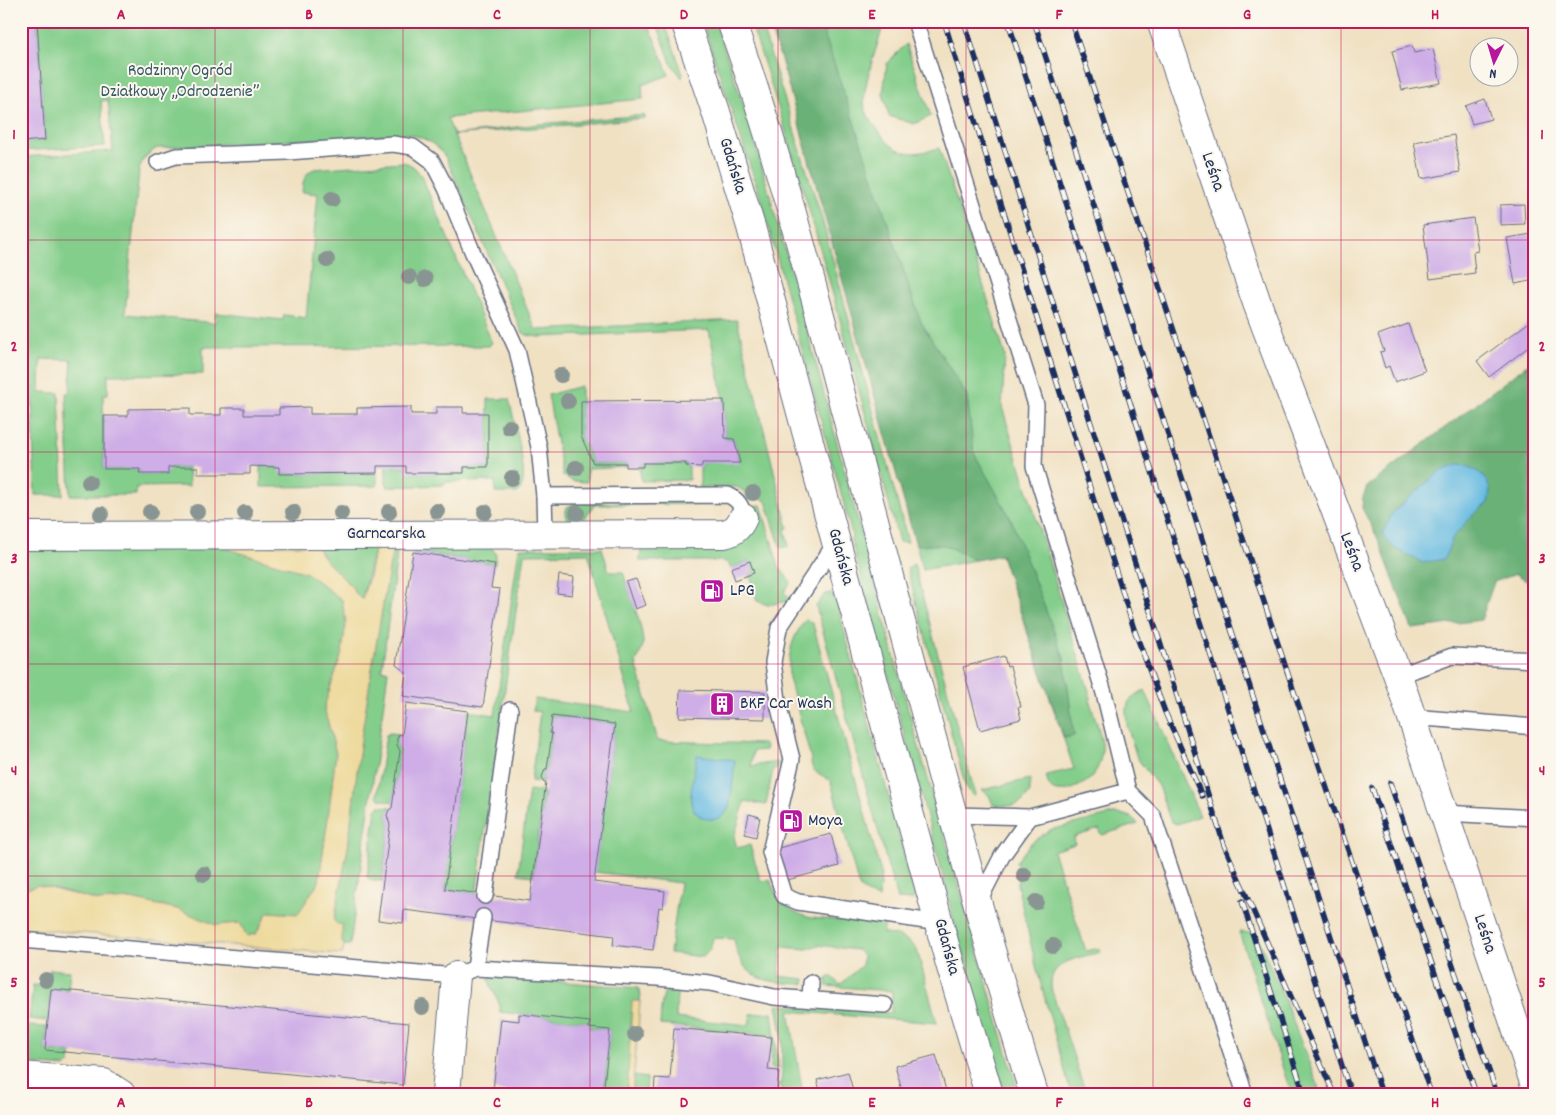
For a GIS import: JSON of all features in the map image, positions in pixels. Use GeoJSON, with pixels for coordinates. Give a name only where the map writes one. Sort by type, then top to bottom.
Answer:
{"type":"FeatureCollection","features":[{"type":"Feature","properties":{"kind":"main road","name":"Gdańska"},"geometry":{"type":"LineString","coordinates":[[685,21],[716,112],[750,227],[939,923],[989,1094]]}},
{"type":"Feature","properties":{"kind":"main road"},"geometry":{"type":"LineString","coordinates":[[731,21],[760,108],[817,305],[952,815],[1034,1094]]}},
{"type":"Feature","properties":{"kind":"main road","name":"Leśna"},"geometry":{"type":"LineString","coordinates":[[1161,21],[1257,303],[1398,676],[1535,1085]]}},
{"type":"Feature","properties":{"kind":"main road","name":"Garncarska"},"geometry":{"type":"LineString","coordinates":[[21,536],[724,534],[736,529],[743,518]]}},
{"type":"Feature","properties":{"kind":"main road"},"geometry":{"type":"LineString","coordinates":[[446,1094],[466,972]]}},
{"type":"Feature","properties":{"kind":"main road"},"geometry":{"type":"LineString","coordinates":[[21,1076],[104,1083],[121,1094]]}},
{"type":"Feature","properties":{"kind":"lane"},"geometry":{"type":"LineString","coordinates":[[914,21],[1036,405],[1034,466],[1104,693],[1128,791],[1153,816],[1245,1094]]}},
{"type":"Feature","properties":{"kind":"lane"},"geometry":{"type":"LineString","coordinates":[[158,162],[176,156],[288,152],[393,144],[413,147],[432,161],[446,188],[517,350],[539,447],[544,496],[545,534]]}},
{"type":"Feature","properties":{"kind":"lane"},"geometry":{"type":"LineString","coordinates":[[544,496],[728,495],[738,501],[743,512],[743,518]]}},
{"type":"Feature","properties":{"kind":"lane"},"geometry":{"type":"LineString","coordinates":[[836,542],[779,628],[772,662],[779,708],[792,759],[770,852],[784,896],[798,902],[939,923]]}},
{"type":"Feature","properties":{"kind":"lane"},"geometry":{"type":"LineString","coordinates":[[1398,676],[1452,656],[1535,660]]}},
{"type":"Feature","properties":{"kind":"lane"},"geometry":{"type":"LineString","coordinates":[[486,896],[510,710]]}},
{"type":"Feature","properties":{"kind":"lane"},"geometry":{"type":"LineString","coordinates":[[1412,717],[1535,727]]}},
{"type":"Feature","properties":{"kind":"lane"},"geometry":{"type":"LineString","coordinates":[[952,815],[1030,817],[1128,791]]}},
{"type":"Feature","properties":{"kind":"lane"},"geometry":{"type":"LineString","coordinates":[[1444,813],[1535,818]]}},
{"type":"Feature","properties":{"kind":"lane"},"geometry":{"type":"LineString","coordinates":[[977,904],[1002,856],[1030,817]]}},
{"type":"Feature","properties":{"kind":"lane"},"geometry":{"type":"LineString","coordinates":[[466,972],[483,917]]}},
{"type":"Feature","properties":{"kind":"lane"},"geometry":{"type":"LineString","coordinates":[[21,940],[466,972],[675,980],[710,984],[774,997],[885,1005]]}},
{"type":"Feature","properties":{"kind":"lane"},"geometry":{"type":"LineString","coordinates":[[810,1000],[811,983]]}},
{"type":"Feature","properties":{"kind":"green space","name":"Rodzinny Ogród Działkowy „Odrodzenie”"},"geometry":{"type":"Polygon","coordinates":[[[37,21],[647,21],[669,75],[642,85],[643,99],[447,118],[536,330],[737,320],[788,528],[785,529],[789,546],[781,548],[766,501],[759,497],[749,500],[745,492],[737,487],[700,488],[700,467],[702,463],[740,462],[734,439],[725,438],[724,400],[709,330],[538,337],[522,332],[446,158],[430,142],[409,134],[157,148],[145,157],[139,171],[125,314],[215,323],[216,313],[283,320],[284,315],[306,318],[318,194],[302,192],[306,175],[314,169],[403,162],[414,167],[422,177],[492,343],[489,346],[203,347],[203,374],[108,375],[108,394],[103,395],[104,469],[140,469],[140,474],[168,474],[168,467],[188,467],[189,486],[136,487],[136,495],[70,495],[66,393],[70,393],[72,360],[41,359],[40,392],[59,393],[63,495],[35,495],[31,381],[21,363],[21,157],[113,151],[108,100],[101,101],[105,146],[21,151],[21,142],[45,140],[37,21]]]}},
{"type":"Feature","properties":{"kind":"green space"},"geometry":{"type":"Polygon","coordinates":[[[656,21],[664,21],[683,74],[682,78],[671,63],[656,21]]]}},
{"type":"Feature","properties":{"kind":"green space"},"geometry":{"type":"Polygon","coordinates":[[[702,21],[715,21],[751,128],[915,734],[1019,1094],[1005,1094],[955,925],[761,199],[702,21]]]}},
{"type":"Feature","properties":{"kind":"green space"},"geometry":{"type":"Polygon","coordinates":[[[750,21],[760,21],[822,219],[908,542],[899,542],[811,215],[750,21]]]}},
{"type":"Feature","properties":{"kind":"green space"},"geometry":{"type":"Polygon","coordinates":[[[767,21],[884,21],[867,80],[864,103],[866,111],[873,123],[893,147],[914,153],[939,148],[1005,355],[1002,407],[1091,698],[1090,702],[1101,740],[1101,757],[1096,772],[1088,781],[1072,789],[1056,791],[1051,788],[1047,781],[1046,775],[1074,769],[1001,555],[923,570],[781,59],[767,21]]]}},
{"type":"Feature","properties":{"kind":"green space"},"geometry":{"type":"Polygon","coordinates":[[[768,21],[820,21],[921,322],[967,396],[974,453],[1011,519],[1064,658],[1074,736],[1064,738],[1001,555],[975,560],[945,545],[916,545],[781,59],[768,21]]]}},
{"type":"Feature","properties":{"kind":"green space"},"geometry":{"type":"Polygon","coordinates":[[[906,44],[931,116],[914,124],[889,116],[883,94],[887,63],[906,44]]]}},
{"type":"Feature","properties":{"kind":"green space"},"geometry":{"type":"Polygon","coordinates":[[[644,115],[646,118],[454,135],[540,124],[644,115]]]}},
{"type":"Feature","properties":{"kind":"green space"},"geometry":{"type":"Polygon","coordinates":[[[1535,359],[1535,587],[1516,574],[1494,582],[1481,620],[1412,629],[1378,539],[1362,508],[1363,497],[1367,487],[1535,359]]]}},
{"type":"Feature","properties":{"kind":"green space"},"geometry":{"type":"Polygon","coordinates":[[[581,386],[581,436],[593,463],[626,463],[626,467],[587,469],[587,482],[573,481],[563,476],[548,395],[581,386]]]}},
{"type":"Feature","properties":{"kind":"green space"},"geometry":{"type":"Polygon","coordinates":[[[488,399],[509,399],[523,469],[522,486],[517,493],[495,493],[495,481],[446,482],[443,485],[388,487],[386,482],[386,466],[406,466],[407,473],[463,473],[464,467],[488,467],[488,399]]]}},
{"type":"Feature","properties":{"kind":"green space"},"geometry":{"type":"Polygon","coordinates":[[[643,463],[686,463],[686,466],[689,467],[689,480],[641,481],[640,468],[643,467],[643,463]]]}},
{"type":"Feature","properties":{"kind":"green space"},"geometry":{"type":"Polygon","coordinates":[[[261,466],[279,467],[280,474],[377,473],[377,486],[261,487],[261,466]]]}},
{"type":"Feature","properties":{"kind":"green space"},"geometry":{"type":"Polygon","coordinates":[[[712,501],[712,504],[594,505],[579,527],[569,523],[565,515],[567,507],[575,503],[712,501]]]}},
{"type":"Feature","properties":{"kind":"green space"},"geometry":{"type":"Polygon","coordinates":[[[761,505],[779,567],[791,582],[784,592],[790,599],[788,601],[768,605],[757,601],[750,574],[754,573],[750,561],[731,568],[727,562],[720,561],[640,561],[641,547],[730,547],[745,540],[752,533],[755,525],[753,506],[761,505]]]}},
{"type":"Feature","properties":{"kind":"green space"},"geometry":{"type":"Polygon","coordinates":[[[316,545],[375,546],[362,599],[328,563],[316,545]]]}},
{"type":"Feature","properties":{"kind":"green space"},"geometry":{"type":"Polygon","coordinates":[[[414,545],[490,545],[496,554],[495,564],[413,552],[414,545]]]}},
{"type":"Feature","properties":{"kind":"green space"},"geometry":{"type":"Polygon","coordinates":[[[226,546],[231,550],[307,573],[342,600],[346,622],[342,653],[324,707],[336,753],[319,881],[298,914],[268,912],[256,934],[246,936],[240,923],[216,925],[177,909],[131,899],[100,901],[38,885],[21,892],[21,547],[226,546]]]}},
{"type":"Feature","properties":{"kind":"green space"},"geometry":{"type":"Polygon","coordinates":[[[396,548],[397,554],[382,669],[388,671],[385,694],[350,945],[344,945],[334,921],[348,847],[360,746],[372,668],[392,552],[396,548]]]}},
{"type":"Feature","properties":{"kind":"green space"},"geometry":{"type":"Polygon","coordinates":[[[519,548],[602,548],[609,572],[623,572],[638,616],[643,641],[642,650],[636,663],[658,741],[763,744],[766,747],[765,750],[753,751],[751,766],[778,762],[780,764],[778,768],[773,769],[766,805],[745,801],[734,837],[737,848],[750,845],[761,882],[770,879],[776,894],[790,909],[811,918],[885,924],[883,934],[898,936],[910,943],[917,950],[937,1023],[789,1011],[803,1094],[780,1094],[782,1034],[777,1005],[891,1013],[892,991],[826,986],[827,979],[831,976],[840,985],[862,965],[863,956],[857,950],[818,945],[807,949],[782,947],[779,976],[805,979],[804,984],[801,984],[776,982],[756,976],[742,963],[737,953],[734,939],[713,938],[710,950],[703,957],[670,953],[680,883],[595,872],[615,724],[552,716],[550,732],[552,733],[547,769],[545,769],[542,777],[543,782],[531,781],[540,712],[533,711],[535,699],[634,712],[588,553],[524,554],[476,894],[445,889],[468,711],[495,715],[519,548]]]}},
{"type":"Feature","properties":{"kind":"green space"},"geometry":{"type":"Polygon","coordinates":[[[914,564],[975,794],[974,797],[966,788],[907,568],[914,564]]]}},
{"type":"Feature","properties":{"kind":"green space"},"geometry":{"type":"Polygon","coordinates":[[[829,593],[835,596],[915,896],[912,900],[897,899],[816,606],[824,595],[829,593]]]}},
{"type":"Feature","properties":{"kind":"green space"},"geometry":{"type":"Polygon","coordinates":[[[806,619],[813,624],[881,873],[879,898],[869,895],[859,887],[831,782],[815,771],[811,764],[789,678],[791,647],[806,619]]]}},
{"type":"Feature","properties":{"kind":"green space"},"geometry":{"type":"Polygon","coordinates":[[[1145,690],[1200,816],[1177,824],[1171,822],[1158,786],[1137,758],[1127,725],[1126,710],[1129,701],[1135,695],[1145,690]]]}},
{"type":"Feature","properties":{"kind":"green space"},"geometry":{"type":"Polygon","coordinates":[[[390,733],[399,734],[397,745],[400,751],[393,802],[380,799],[377,796],[386,735],[390,733]]]}},
{"type":"Feature","properties":{"kind":"green space"},"geometry":{"type":"Polygon","coordinates":[[[1030,779],[1030,792],[1023,801],[1016,805],[993,805],[989,795],[982,790],[1030,779]]]}},
{"type":"Feature","properties":{"kind":"green space"},"geometry":{"type":"Polygon","coordinates":[[[529,790],[544,792],[533,876],[518,874],[529,790]]]}},
{"type":"Feature","properties":{"kind":"green space"},"geometry":{"type":"Polygon","coordinates":[[[379,806],[391,807],[387,815],[390,825],[382,881],[370,880],[367,877],[376,809],[379,806]]]}},
{"type":"Feature","properties":{"kind":"green space"},"geometry":{"type":"Polygon","coordinates":[[[1113,814],[1130,817],[1138,824],[1102,835],[1099,829],[1074,837],[1075,844],[1053,851],[1086,951],[1100,948],[1101,952],[1066,962],[1054,973],[1051,981],[1052,991],[1086,1094],[1071,1094],[1036,966],[1017,884],[1020,870],[1016,862],[1032,842],[1050,830],[1113,814]]]}},
{"type":"Feature","properties":{"kind":"green space"},"geometry":{"type":"Polygon","coordinates":[[[1239,932],[1256,933],[1284,998],[1321,1094],[1291,1094],[1239,932]]]}},
{"type":"Feature","properties":{"kind":"green space"},"geometry":{"type":"Polygon","coordinates":[[[50,969],[70,971],[68,990],[51,989],[48,1021],[29,1019],[33,985],[49,986],[50,969]]]}},
{"type":"Feature","properties":{"kind":"green space"},"geometry":{"type":"Polygon","coordinates":[[[496,976],[638,988],[641,995],[640,1001],[632,1002],[627,1094],[603,1094],[610,1030],[589,1028],[589,1022],[500,1012],[499,1002],[489,977],[496,976]]]}},
{"type":"Feature","properties":{"kind":"green space"},"geometry":{"type":"Polygon","coordinates":[[[667,989],[677,990],[676,1018],[749,1025],[751,1014],[772,1012],[779,1069],[771,1068],[773,1035],[660,1025],[662,1002],[667,989]]]}},
{"type":"Feature","properties":{"kind":"green space"},"geometry":{"type":"Polygon","coordinates":[[[28,1026],[47,1027],[45,1050],[72,1053],[70,1063],[65,1067],[30,1064],[26,1061],[28,1026]]]}},
{"type":"Feature","properties":{"kind":"green space"},"geometry":{"type":"Polygon","coordinates":[[[634,1076],[647,1078],[646,1094],[632,1094],[634,1076]]]}},
{"type":"Feature","properties":{"kind":"green space"},"geometry":{"type":"Polygon","coordinates":[[[154,1086],[233,1094],[153,1094],[154,1086]]]}},
{"type":"Feature","properties":{"kind":"sand"},"geometry":{"type":"Polygon","coordinates":[[[316,545],[328,563],[362,599],[369,577],[375,546],[396,548],[392,552],[372,668],[360,746],[348,847],[334,921],[337,924],[342,924],[342,941],[344,945],[342,954],[21,928],[21,891],[38,885],[99,901],[131,899],[177,909],[216,925],[240,923],[247,936],[256,934],[268,912],[298,914],[319,881],[328,818],[336,753],[324,707],[342,653],[346,622],[342,600],[307,573],[231,550],[226,546],[316,545]]]}},
{"type":"Feature","properties":{"kind":"sand"},"geometry":{"type":"Polygon","coordinates":[[[632,1001],[640,1001],[638,1031],[640,1033],[637,1038],[632,1094],[627,1094],[632,1001]]]}},
{"type":"Feature","properties":{"kind":"water"},"geometry":{"type":"Polygon","coordinates":[[[1457,465],[1467,466],[1481,473],[1490,489],[1488,503],[1474,514],[1453,537],[1444,559],[1423,563],[1394,548],[1382,535],[1393,512],[1439,472],[1457,465]]]}},
{"type":"Feature","properties":{"kind":"water"},"geometry":{"type":"Polygon","coordinates":[[[697,755],[735,760],[729,806],[726,813],[715,819],[703,818],[697,814],[691,802],[697,755]]]}},
{"type":"Feature","properties":{"kind":"building"},"geometry":{"type":"Polygon","coordinates":[[[21,21],[37,21],[45,140],[21,142],[21,21]]]}},
{"type":"Feature","properties":{"kind":"building"},"geometry":{"type":"Polygon","coordinates":[[[1412,46],[1414,53],[1433,49],[1441,83],[1402,90],[1392,51],[1412,46]]]}},
{"type":"Feature","properties":{"kind":"building"},"geometry":{"type":"Polygon","coordinates":[[[1485,99],[1491,119],[1472,124],[1466,106],[1485,99]]]}},
{"type":"Feature","properties":{"kind":"building"},"geometry":{"type":"Polygon","coordinates":[[[1454,135],[1460,172],[1421,179],[1414,142],[1454,135]]]}},
{"type":"Feature","properties":{"kind":"building"},"geometry":{"type":"Polygon","coordinates":[[[1524,204],[1525,224],[1500,225],[1500,205],[1524,204]]]}},
{"type":"Feature","properties":{"kind":"building"},"geometry":{"type":"Polygon","coordinates":[[[1473,218],[1478,251],[1473,252],[1475,273],[1430,279],[1423,225],[1473,218]]]}},
{"type":"Feature","properties":{"kind":"building"},"geometry":{"type":"Polygon","coordinates":[[[1532,234],[1535,252],[1535,280],[1515,284],[1507,238],[1532,234]]]}},
{"type":"Feature","properties":{"kind":"building"},"geometry":{"type":"Polygon","coordinates":[[[1532,320],[1535,325],[1535,342],[1489,377],[1477,361],[1532,320]]]}},
{"type":"Feature","properties":{"kind":"building"},"geometry":{"type":"Polygon","coordinates":[[[1408,324],[1425,371],[1395,382],[1389,366],[1385,368],[1380,352],[1384,351],[1378,335],[1408,324]]]}},
{"type":"Feature","properties":{"kind":"building"},"geometry":{"type":"Polygon","coordinates":[[[724,400],[725,438],[734,439],[740,463],[702,463],[700,467],[686,466],[686,463],[643,463],[643,467],[626,467],[626,463],[593,463],[581,436],[581,401],[724,400]]]}},
{"type":"Feature","properties":{"kind":"building"},"geometry":{"type":"Polygon","coordinates":[[[310,407],[310,414],[357,414],[357,408],[411,407],[411,414],[436,414],[436,407],[463,407],[463,413],[488,413],[488,467],[464,467],[464,473],[406,473],[406,466],[377,466],[377,473],[279,474],[279,467],[250,466],[250,474],[198,474],[198,467],[168,467],[168,474],[139,474],[140,469],[104,469],[104,416],[128,416],[128,409],[190,408],[190,415],[221,415],[221,408],[244,408],[244,415],[279,415],[279,408],[310,407]]]}},
{"type":"Feature","properties":{"kind":"building"},"geometry":{"type":"Polygon","coordinates":[[[413,552],[495,564],[491,588],[500,589],[483,707],[403,696],[406,672],[396,665],[413,552]]]}},
{"type":"Feature","properties":{"kind":"building"},"geometry":{"type":"Polygon","coordinates":[[[750,561],[754,573],[735,580],[731,568],[750,561]]]}},
{"type":"Feature","properties":{"kind":"building"},"geometry":{"type":"Polygon","coordinates":[[[559,575],[574,577],[572,595],[557,593],[559,575]]]}},
{"type":"Feature","properties":{"kind":"building"},"geometry":{"type":"Polygon","coordinates":[[[636,579],[646,605],[635,609],[626,582],[636,579]]]}},
{"type":"Feature","properties":{"kind":"building"},"geometry":{"type":"Polygon","coordinates":[[[706,581],[719,591],[713,599],[700,589],[706,581]]]}},
{"type":"Feature","properties":{"kind":"building"},"geometry":{"type":"Polygon","coordinates":[[[1004,656],[1007,667],[1010,666],[1021,707],[1018,707],[1021,719],[980,730],[963,667],[1004,656]]]}},
{"type":"Feature","properties":{"kind":"building","name":"BKF Car Wash"},"geometry":{"type":"Polygon","coordinates":[[[680,690],[765,692],[765,719],[679,717],[680,690]]]}},
{"type":"Feature","properties":{"kind":"building"},"geometry":{"type":"Polygon","coordinates":[[[406,703],[468,711],[445,889],[530,901],[546,782],[543,782],[542,777],[545,769],[547,769],[552,733],[550,733],[552,716],[615,724],[594,882],[665,891],[663,908],[659,907],[653,950],[613,945],[614,936],[404,910],[403,923],[378,920],[390,825],[387,815],[392,808],[400,751],[397,739],[399,734],[402,735],[406,703]]]}},
{"type":"Feature","properties":{"kind":"building","name":"Moya"},"geometry":{"type":"Polygon","coordinates":[[[749,814],[760,817],[756,837],[745,834],[749,814]]]}},
{"type":"Feature","properties":{"kind":"building"},"geometry":{"type":"Polygon","coordinates":[[[831,834],[839,866],[780,882],[771,850],[831,834]]]}},
{"type":"Feature","properties":{"kind":"building"},"geometry":{"type":"Polygon","coordinates":[[[51,989],[409,1023],[403,1085],[45,1050],[51,989]]]}},
{"type":"Feature","properties":{"kind":"building"},"geometry":{"type":"Polygon","coordinates":[[[519,1014],[590,1022],[589,1028],[610,1030],[603,1094],[554,1094],[540,1091],[540,1094],[524,1094],[493,1090],[501,1019],[519,1021],[519,1014]]]}},
{"type":"Feature","properties":{"kind":"building"},"geometry":{"type":"Polygon","coordinates":[[[674,1028],[772,1037],[768,1070],[779,1071],[777,1094],[654,1094],[655,1078],[670,1079],[674,1028]]]}},
{"type":"Feature","properties":{"kind":"building"},"geometry":{"type":"Polygon","coordinates":[[[936,1055],[947,1094],[903,1094],[895,1066],[936,1055]]]}},
{"type":"Feature","properties":{"kind":"building"},"geometry":{"type":"Polygon","coordinates":[[[848,1072],[854,1094],[821,1094],[817,1080],[848,1072]]]}},
{"type":"Feature","properties":{"kind":"railway"},"geometry":{"type":"LineString","coordinates":[[944,21],[1134,629],[1165,712],[1202,796]]}},
{"type":"Feature","properties":{"kind":"railway"},"geometry":{"type":"LineString","coordinates":[[964,21],[1224,845],[1334,1094]]}},
{"type":"Feature","properties":{"kind":"railway"},"geometry":{"type":"LineString","coordinates":[[1008,21],[1351,1094]]}},
{"type":"Feature","properties":{"kind":"railway"},"geometry":{"type":"LineString","coordinates":[[1034,21],[1382,1094]]}},
{"type":"Feature","properties":{"kind":"railway"},"geometry":{"type":"LineString","coordinates":[[1071,21],[1288,674],[1431,1094]]}},
{"type":"Feature","properties":{"kind":"railway"},"geometry":{"type":"LineString","coordinates":[[1390,783],[1497,1094]]}},
{"type":"Feature","properties":{"kind":"railway"},"geometry":{"type":"LineString","coordinates":[[1372,788],[1476,1094]]}},
{"type":"Feature","properties":{"kind":"railway"},"geometry":{"type":"LineString","coordinates":[[1242,901],[1304,1094]]}},
{"type":"Feature","properties":{"kind":"place","name":"LPG"},"geometry":{"type":"Point","coordinates":[712,591]}},
{"type":"Feature","properties":{"kind":"place","name":"BKF Car Wash"},"geometry":{"type":"Point","coordinates":[722,704]}},
{"type":"Feature","properties":{"kind":"place","name":"Moya"},"geometry":{"type":"Point","coordinates":[791,821]}}]}
